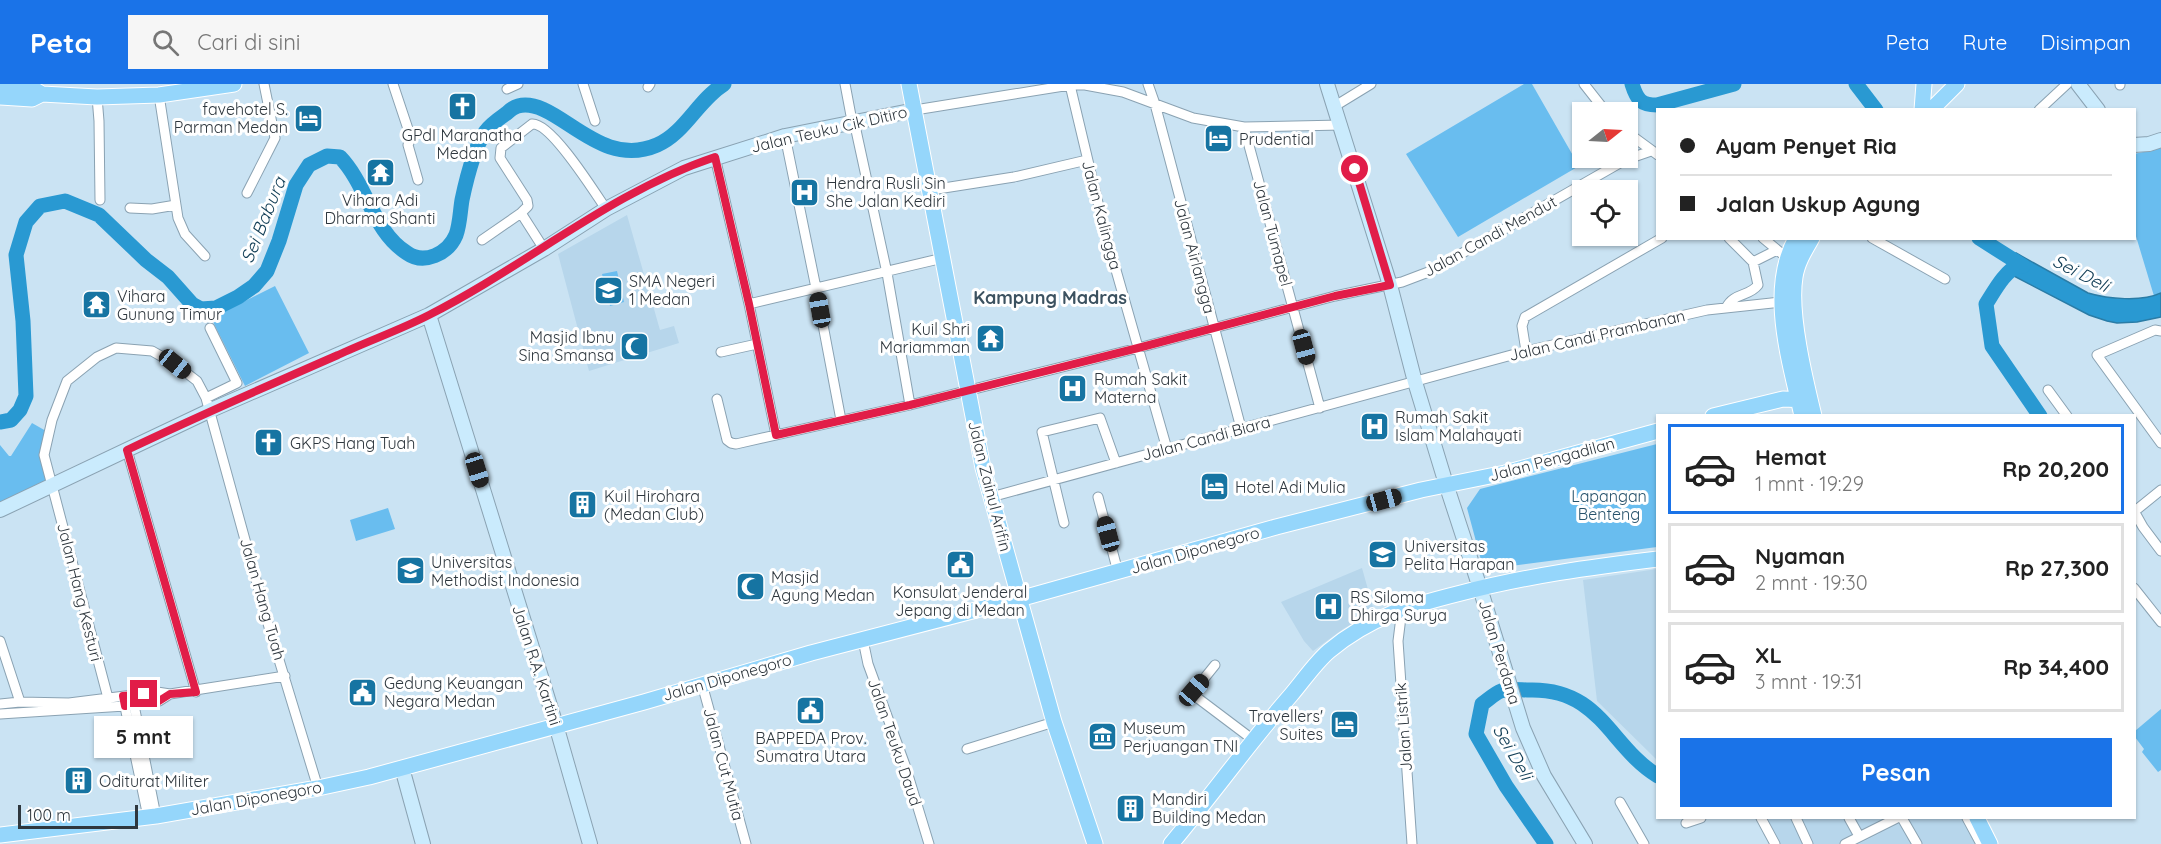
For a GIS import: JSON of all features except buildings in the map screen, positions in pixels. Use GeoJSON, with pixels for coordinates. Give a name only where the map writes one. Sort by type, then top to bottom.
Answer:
{"type":"FeatureCollection","features":[{"type":"Feature","properties":{"kind":"main road"},"geometry":{"type":"LineString","coordinates":[[0,87],[32,88],[42,94],[97,97],[159,95],[232,84]]}},
{"type":"Feature","properties":{"kind":"main road","name":"Jalan Zainul Arifin"},"geometry":{"type":"LineString","coordinates":[[909,84],[984,468],[1047,666],[1095,844]]}},
{"type":"Feature","properties":{"kind":"main road"},"geometry":{"type":"LineString","coordinates":[[1922,108],[1924,84]]}},
{"type":"Feature","properties":{"kind":"main road"},"geometry":{"type":"LineString","coordinates":[[1933,108],[1957,84]]}},
{"type":"Feature","properties":{"kind":"main road"},"geometry":{"type":"LineString","coordinates":[[0,97],[32,99],[42,94]]}},
{"type":"Feature","properties":{"kind":"main road"},"geometry":{"type":"LineString","coordinates":[[1794,240],[1783,254],[1781,302],[1804,400],[1813,414]]}},
{"type":"Feature","properties":{"kind":"main road"},"geometry":{"type":"LineString","coordinates":[[1802,414],[1804,400],[1794,308],[1795,276],[1811,240]]}},
{"type":"Feature","properties":{"kind":"main road"},"geometry":{"type":"LineString","coordinates":[[1721,414],[1771,401],[1804,400]]}},
{"type":"Feature","properties":{"kind":"main road","name":"Jalan Pengadilan"},"geometry":{"type":"LineString","coordinates":[[1446,484],[1504,473],[1656,432]]}},
{"type":"Feature","properties":{"kind":"main road","name":"Jalan Diponegoro"},"geometry":{"type":"LineString","coordinates":[[0,835],[152,816],[318,788],[402,768],[1276,527],[1446,484]]}},
{"type":"Feature","properties":{"kind":"main road"},"geometry":{"type":"LineString","coordinates":[[1171,844],[1252,739],[1329,651],[1354,632],[1381,617],[1402,609],[1480,588],[1538,575],[1656,559]]}},
{"type":"Feature","properties":{"kind":"main road","name":"Jalan Zainul Arifin"},"geometry":{"type":"LineString","coordinates":[[1024,598],[1054,722],[1065,739],[1105,844]]}},
{"type":"Feature","properties":{"kind":"main road"},"geometry":{"type":"LineString","coordinates":[[1978,819],[1990,844]]}},
{"type":"Feature","properties":{"kind":"street"},"geometry":{"type":"LineString","coordinates":[[247,193],[275,138],[264,84]]}},
{"type":"Feature","properties":{"kind":"street"},"geometry":{"type":"LineString","coordinates":[[393,84],[411,138],[408,145],[418,180]]}},
{"type":"Feature","properties":{"kind":"street"},"geometry":{"type":"LineString","coordinates":[[507,89],[518,84]]}},
{"type":"Feature","properties":{"kind":"street"},"geometry":{"type":"LineString","coordinates":[[583,84],[595,121]]}},
{"type":"Feature","properties":{"kind":"street"},"geometry":{"type":"LineString","coordinates":[[845,84],[887,273],[910,405]]}},
{"type":"Feature","properties":{"kind":"street","name":"Jalan Airlangga"},"geometry":{"type":"LineString","coordinates":[[1148,84],[1241,428]]}},
{"type":"Feature","properties":{"kind":"street","name":"Jalan Perdana"},"geometry":{"type":"LineString","coordinates":[[1327,84],[1390,285],[1415,382],[1446,484],[1523,728],[1544,776],[1585,844]]}},
{"type":"Feature","properties":{"kind":"street"},"geometry":{"type":"LineString","coordinates":[[1335,106],[1371,84]]}},
{"type":"Feature","properties":{"kind":"street"},"geometry":{"type":"LineString","coordinates":[[1584,84],[1598,102]]}},
{"type":"Feature","properties":{"kind":"street"},"geometry":{"type":"LineString","coordinates":[[1949,84],[1957,84]]}},
{"type":"Feature","properties":{"kind":"street"},"geometry":{"type":"LineString","coordinates":[[2041,108],[2067,84]]}},
{"type":"Feature","properties":{"kind":"street"},"geometry":{"type":"LineString","coordinates":[[2078,84],[2096,108]]}},
{"type":"Feature","properties":{"kind":"street"},"geometry":{"type":"LineString","coordinates":[[915,110],[1070,85],[1086,85],[1123,92],[1193,118],[1244,127],[1341,125]]}},
{"type":"Feature","properties":{"kind":"street","name":"Jalan Kalingga"},"geometry":{"type":"LineString","coordinates":[[1070,85],[1087,160],[1167,449]]}},
{"type":"Feature","properties":{"kind":"street"},"geometry":{"type":"LineString","coordinates":[[159,95],[178,218],[185,234],[205,256]]}},
{"type":"Feature","properties":{"kind":"street"},"geometry":{"type":"LineString","coordinates":[[97,97],[100,200]]}},
{"type":"Feature","properties":{"kind":"street","name":"Jalan Teuku Cik Ditiro"},"geometry":{"type":"LineString","coordinates":[[0,510],[127,450],[209,404],[429,315],[544,249],[606,209],[684,168],[785,136],[915,110]]}},
{"type":"Feature","properties":{"kind":"street"},"geometry":{"type":"LineString","coordinates":[[482,240],[528,206],[527,200],[500,158],[499,152],[532,124],[537,123],[541,126],[578,166],[606,209]]}},
{"type":"Feature","properties":{"kind":"street","name":"Jalan Tumapel"},"geometry":{"type":"LineString","coordinates":[[1244,127],[1320,408]]}},
{"type":"Feature","properties":{"kind":"street"},"geometry":{"type":"LineString","coordinates":[[785,136],[841,420]]}},
{"type":"Feature","properties":{"kind":"street"},"geometry":{"type":"LineString","coordinates":[[2136,145],[2161,140]]}},
{"type":"Feature","properties":{"kind":"street"},"geometry":{"type":"LineString","coordinates":[[1638,141],[1654,153]]}},
{"type":"Feature","properties":{"kind":"street","name":"Jalan Candi Mendut"},"geometry":{"type":"LineString","coordinates":[[1638,156],[1654,153]]}},
{"type":"Feature","properties":{"kind":"street"},"geometry":{"type":"LineString","coordinates":[[715,157],[776,435]]}},
{"type":"Feature","properties":{"kind":"street"},"geometry":{"type":"LineString","coordinates":[[931,190],[1014,177],[1087,160]]}},
{"type":"Feature","properties":{"kind":"street","name":"Jalan Candi Mendut"},"geometry":{"type":"LineString","coordinates":[[717,399],[727,440],[736,444],[910,405],[1294,307],[1390,285],[1431,271],[1608,168]]}},
{"type":"Feature","properties":{"kind":"street"},"geometry":{"type":"LineString","coordinates":[[130,208],[152,209],[176,206]]}},
{"type":"Feature","properties":{"kind":"street"},"geometry":{"type":"LineString","coordinates":[[521,213],[544,249]]}},
{"type":"Feature","properties":{"kind":"street"},"geometry":{"type":"LineString","coordinates":[[1526,351],[1522,326],[1525,317],[1659,240]]}},
{"type":"Feature","properties":{"kind":"street"},"geometry":{"type":"LineString","coordinates":[[1726,308],[1733,298],[1755,289],[1758,285],[1753,262],[1731,240]]}},
{"type":"Feature","properties":{"kind":"street"},"geometry":{"type":"LineString","coordinates":[[1766,240],[1783,254]]}},
{"type":"Feature","properties":{"kind":"street"},"geometry":{"type":"LineString","coordinates":[[1876,240],[1945,279]]}},
{"type":"Feature","properties":{"kind":"street"},"geometry":{"type":"LineString","coordinates":[[1753,262],[1783,254]]}},
{"type":"Feature","properties":{"kind":"street"},"geometry":{"type":"LineString","coordinates":[[749,304],[943,258]]}},
{"type":"Feature","properties":{"kind":"street","name":"Jalan Candi Prambanan"},"geometry":{"type":"LineString","coordinates":[[1415,382],[1526,351],[1693,313],[1781,302]]}},
{"type":"Feature","properties":{"kind":"street","name":"Jalan R.A. Kartini"},"geometry":{"type":"LineString","coordinates":[[429,315],[556,725],[590,844]]}},
{"type":"Feature","properties":{"kind":"street"},"geometry":{"type":"LineString","coordinates":[[209,404],[237,383],[210,328]]}},
{"type":"Feature","properties":{"kind":"street"},"geometry":{"type":"LineString","coordinates":[[2161,331],[2155,330],[2097,355],[2161,443]]}},
{"type":"Feature","properties":{"kind":"street"},"geometry":{"type":"LineString","coordinates":[[721,352],[757,344]]}},
{"type":"Feature","properties":{"kind":"street","name":"Jalan Hang Kesturi"},"geometry":{"type":"LineString","coordinates":[[108,698],[44,455],[52,420],[68,380],[97,357],[116,348],[152,351],[175,364],[197,381],[209,404]]}},
{"type":"Feature","properties":{"kind":"street","name":"Jalan Candi Biara"},"geometry":{"type":"LineString","coordinates":[[994,496],[1415,382]]}},
{"type":"Feature","properties":{"kind":"street"},"geometry":{"type":"LineString","coordinates":[[2048,390],[2066,414]]}},
{"type":"Feature","properties":{"kind":"street","name":"Jalan Hang Tuah"},"geometry":{"type":"LineString","coordinates":[[209,404],[269,627],[318,788]]}},
{"type":"Feature","properties":{"kind":"street"},"geometry":{"type":"LineString","coordinates":[[1064,523],[1042,436],[1043,431],[1100,418],[1116,463]]}},
{"type":"Feature","properties":{"kind":"street"},"geometry":{"type":"LineString","coordinates":[[127,450],[196,692]]}},
{"type":"Feature","properties":{"kind":"street"},"geometry":{"type":"LineString","coordinates":[[2136,510],[2161,490]]}},
{"type":"Feature","properties":{"kind":"street"},"geometry":{"type":"LineString","coordinates":[[1098,497],[1118,572]]}},
{"type":"Feature","properties":{"kind":"street"},"geometry":{"type":"LineString","coordinates":[[2136,513],[2143,528],[2161,551]]}},
{"type":"Feature","properties":{"kind":"street"},"geometry":{"type":"LineString","coordinates":[[2136,591],[2161,622]]}},
{"type":"Feature","properties":{"kind":"street","name":"Jalan Listrik"},"geometry":{"type":"LineString","coordinates":[[1402,609],[1398,641],[1412,844]]}},
{"type":"Feature","properties":{"kind":"street","name":"Jalan Teuku Daud"},"geometry":{"type":"LineString","coordinates":[[862,640],[868,664],[905,765],[929,844]]}},
{"type":"Feature","properties":{"kind":"street"},"geometry":{"type":"LineString","coordinates":[[0,641],[20,702],[27,713]]}},
{"type":"Feature","properties":{"kind":"street"},"geometry":{"type":"LineString","coordinates":[[1215,666],[1194,690],[1194,694],[1252,739]]}},
{"type":"Feature","properties":{"kind":"street"},"geometry":{"type":"LineString","coordinates":[[0,704],[69,703],[108,698],[127,702],[157,692],[170,694],[196,692],[285,676]]}},
{"type":"Feature","properties":{"kind":"street","name":"Jalan Cut Mutia"},"geometry":{"type":"LineString","coordinates":[[702,684],[746,844]]}},
{"type":"Feature","properties":{"kind":"street"},"geometry":{"type":"LineString","coordinates":[[0,714],[159,701],[170,694]]}},
{"type":"Feature","properties":{"kind":"street"},"geometry":{"type":"LineString","coordinates":[[15,713],[20,702]]}},
{"type":"Feature","properties":{"kind":"street"},"geometry":{"type":"LineString","coordinates":[[127,702],[152,816]]}},
{"type":"Feature","properties":{"kind":"street"},"geometry":{"type":"LineString","coordinates":[[967,749],[1054,722]]}},
{"type":"Feature","properties":{"kind":"street"},"geometry":{"type":"LineString","coordinates":[[402,768],[423,844]]}},
{"type":"Feature","properties":{"kind":"street"},"geometry":{"type":"LineString","coordinates":[[1620,802],[1644,844]]}},
{"type":"Feature","properties":{"kind":"street"},"geometry":{"type":"LineString","coordinates":[[1686,823],[1698,819]]}},
{"type":"Feature","properties":{"kind":"street"},"geometry":{"type":"LineString","coordinates":[[1762,819],[1775,844]]}},
{"type":"Feature","properties":{"kind":"street"},"geometry":{"type":"LineString","coordinates":[[1796,819],[1808,844]]}},
{"type":"Feature","properties":{"kind":"street"},"geometry":{"type":"LineString","coordinates":[[1850,819],[1859,836]]}},
{"type":"Feature","properties":{"kind":"street"},"geometry":{"type":"LineString","coordinates":[[1845,844],[1895,819]]}},
{"type":"Feature","properties":{"kind":"street"},"geometry":{"type":"LineString","coordinates":[[1903,819],[1917,844]]}},
{"type":"Feature","properties":{"kind":"street"},"geometry":{"type":"LineString","coordinates":[[1968,819],[1981,844]]}},
{"type":"Feature","properties":{"kind":"shaded area","name":"SMA Negeri 1 Medan"},"geometry":{"type":"Polygon","coordinates":[[[627,215],[660,330],[674,326],[679,343],[589,371],[558,254],[627,215]]]}},
{"type":"Feature","properties":{"kind":"shaded area"},"geometry":{"type":"Polygon","coordinates":[[[2016,253],[2088,293],[2125,299],[2144,298],[2161,293],[2161,317],[2117,323],[2089,315],[2006,272],[2016,253]]]}},
{"type":"Feature","properties":{"kind":"shaded area","name":"RS Siloma Dhirga Surya"},"geometry":{"type":"Polygon","coordinates":[[[1362,568],[1374,611],[1343,629],[1313,651],[1304,641],[1281,602],[1362,568]]]}},
{"type":"Feature","properties":{"kind":"shaded area"},"geometry":{"type":"Polygon","coordinates":[[[1656,569],[1656,759],[1597,701],[1583,580],[1656,569]]]}},
{"type":"Feature","properties":{"kind":"shaded area"},"geometry":{"type":"Polygon","coordinates":[[[1761,819],[1972,819],[1985,844],[1775,844],[1761,819]]]}},
{"type":"Feature","properties":{"kind":"green space"},"geometry":{"type":"Polygon","coordinates":[[[1524,84],[1532,84],[1572,154],[1572,168],[1576,168],[1458,237],[1406,154],[1524,84]]]}},
{"type":"Feature","properties":{"kind":"green space"},"geometry":{"type":"Polygon","coordinates":[[[2161,148],[2161,293],[2154,296],[2136,236],[2136,154],[2161,148]]]}},
{"type":"Feature","properties":{"kind":"green space"},"geometry":{"type":"Polygon","coordinates":[[[617,271],[624,302],[610,306],[602,274],[617,271]]]}},
{"type":"Feature","properties":{"kind":"green space"},"geometry":{"type":"Polygon","coordinates":[[[275,286],[309,353],[245,386],[211,318],[275,286]]]}},
{"type":"Feature","properties":{"kind":"green space"},"geometry":{"type":"Polygon","coordinates":[[[32,423],[46,431],[48,483],[0,504],[0,445],[11,456],[32,423]]]}},
{"type":"Feature","properties":{"kind":"green space","name":"Lapangan Benteng"},"geometry":{"type":"Polygon","coordinates":[[[1656,444],[1656,547],[1496,568],[1481,560],[1467,508],[1480,489],[1656,444]]]}},
{"type":"Feature","properties":{"kind":"green space"},"geometry":{"type":"Polygon","coordinates":[[[388,508],[395,529],[356,541],[350,520],[388,508]]]}},
{"type":"Feature","properties":{"kind":"green space"},"geometry":{"type":"Polygon","coordinates":[[[2161,709],[2161,770],[2158,772],[2142,752],[2144,749],[2136,738],[2136,730],[2161,709]]]}},
{"type":"Feature","properties":{"kind":"waterway","name":"Sei Babura"},"geometry":{"type":"LineString","coordinates":[[0,422],[11,420],[20,410],[26,396],[23,321],[16,255],[26,222],[40,206],[65,201],[99,215],[146,260],[168,277],[192,304],[201,309],[216,308],[254,286],[267,271],[296,185],[309,165],[327,156],[340,157],[349,168],[378,221],[395,244],[414,256],[428,258],[435,256],[452,242],[457,231],[471,164],[478,146],[488,128],[514,108],[533,106],[548,112],[597,141],[615,148],[635,150],[667,140],[684,125],[706,99],[724,84]]}},
{"type":"Feature","properties":{"kind":"waterway","name":"Sei Babura"},"geometry":{"type":"LineString","coordinates":[[1632,84],[1643,103],[1657,105],[1734,84]]}},
{"type":"Feature","properties":{"kind":"waterway","name":"Sei Babura"},"geometry":{"type":"LineString","coordinates":[[1856,84],[1874,108]]}},
{"type":"Feature","properties":{"kind":"waterway","name":"Sei Babura"},"geometry":{"type":"LineString","coordinates":[[1982,240],[2020,264]]}},
{"type":"Feature","properties":{"kind":"waterway","name":"Sei Deli"},"geometry":{"type":"LineString","coordinates":[[2023,266],[2020,264],[2009,272],[1986,304],[1992,346],[2039,414]]}},
{"type":"Feature","properties":{"kind":"waterway","name":"Sei Deli"},"geometry":{"type":"LineString","coordinates":[[1546,844],[1506,786],[1476,734],[1482,704],[1496,693],[1508,690],[1529,690],[1553,692],[1573,698],[1589,708],[1641,764],[1656,775]]}},
{"type":"Feature","properties":{"kind":"place","name":"GPdI Maranatha Medan"},"geometry":{"type":"Point","coordinates":[462,107]}},
{"type":"Feature","properties":{"kind":"place","name":"favehotel S. Parman Medan"},"geometry":{"type":"Point","coordinates":[309,118]}},
{"type":"Feature","properties":{"kind":"place","name":"Prudential"},"geometry":{"type":"Point","coordinates":[1218,139]}},
{"type":"Feature","properties":{"kind":"place","name":"Vihara Adi Dharma Shanti"},"geometry":{"type":"Point","coordinates":[380,172]}},
{"type":"Feature","properties":{"kind":"place","name":"Hendra Rusli Sin She Jalan Kediri"},"geometry":{"type":"Point","coordinates":[805,192]}},
{"type":"Feature","properties":{"kind":"place","name":"SMA Negeri 1 Medan"},"geometry":{"type":"Point","coordinates":[608,290]}},
{"type":"Feature","properties":{"kind":"place","name":"Vihara Gunung Timur"},"geometry":{"type":"Point","coordinates":[96,305]}},
{"type":"Feature","properties":{"kind":"place","name":"Kuil Shri Mariamman"},"geometry":{"type":"Point","coordinates":[991,338]}},
{"type":"Feature","properties":{"kind":"place","name":"Masjid Ibnu Sina Smansa"},"geometry":{"type":"Point","coordinates":[635,346]}},
{"type":"Feature","properties":{"kind":"place","name":"Rumah Sakit Materna"},"geometry":{"type":"Point","coordinates":[1073,388]}},
{"type":"Feature","properties":{"kind":"place","name":"Rumah Sakit Islam Malahayati"},"geometry":{"type":"Point","coordinates":[1374,426]}},
{"type":"Feature","properties":{"kind":"place","name":"GKPS Hang Tuah"},"geometry":{"type":"Point","coordinates":[269,443]}},
{"type":"Feature","properties":{"kind":"place","name":"Hotel Adi Mulia"},"geometry":{"type":"Point","coordinates":[1214,487]}},
{"type":"Feature","properties":{"kind":"place","name":"Kuil Hirohara (Medan Club)"},"geometry":{"type":"Point","coordinates":[583,505]}},
{"type":"Feature","properties":{"kind":"place","name":"Universitas Pelita Harapan"},"geometry":{"type":"Point","coordinates":[1383,555]}},
{"type":"Feature","properties":{"kind":"place","name":"Konsulat Jenderal Jepang di Medan"},"geometry":{"type":"Point","coordinates":[960,564]}},
{"type":"Feature","properties":{"kind":"place","name":"Universitas Methodist Indonesia"},"geometry":{"type":"Point","coordinates":[410,571]}},
{"type":"Feature","properties":{"kind":"place","name":"Masjid Agung Medan"},"geometry":{"type":"Point","coordinates":[750,586]}},
{"type":"Feature","properties":{"kind":"place","name":"RS Siloma Dhirga Surya"},"geometry":{"type":"Point","coordinates":[1329,606]}},
{"type":"Feature","properties":{"kind":"place","name":"Gedung Keuangan Negara Medan"},"geometry":{"type":"Point","coordinates":[363,692]}},
{"type":"Feature","properties":{"kind":"place","name":"BAPPEDA Prov. Sumatra Utara"},"geometry":{"type":"Point","coordinates":[811,710]}},
{"type":"Feature","properties":{"kind":"place","name":"Travellers' Suites"},"geometry":{"type":"Point","coordinates":[1344,725]}},
{"type":"Feature","properties":{"kind":"place","name":"Museum Perjuangan TNI"},"geometry":{"type":"Point","coordinates":[1102,737]}},
{"type":"Feature","properties":{"kind":"place","name":"Oditurat Militer"},"geometry":{"type":"Point","coordinates":[78,781]}},
{"type":"Feature","properties":{"kind":"place","name":"Mandiri Building Medan"},"geometry":{"type":"Point","coordinates":[1131,808]}},
{"type":"Feature","properties":{"kind":"district","name":"Kampung Madras"},"geometry":{"type":"Point","coordinates":[1050,297]}},
{"type":"Feature","properties":{"kind":"route"},"geometry":{"type":"LineString","coordinates":[[144,694],[123,696],[125,706],[159,701],[170,694],[196,692],[127,450],[211,410],[429,315],[544,249],[606,209],[684,168],[715,157],[776,435],[910,405],[1335,296],[1390,285],[1355,169]]}}]}
